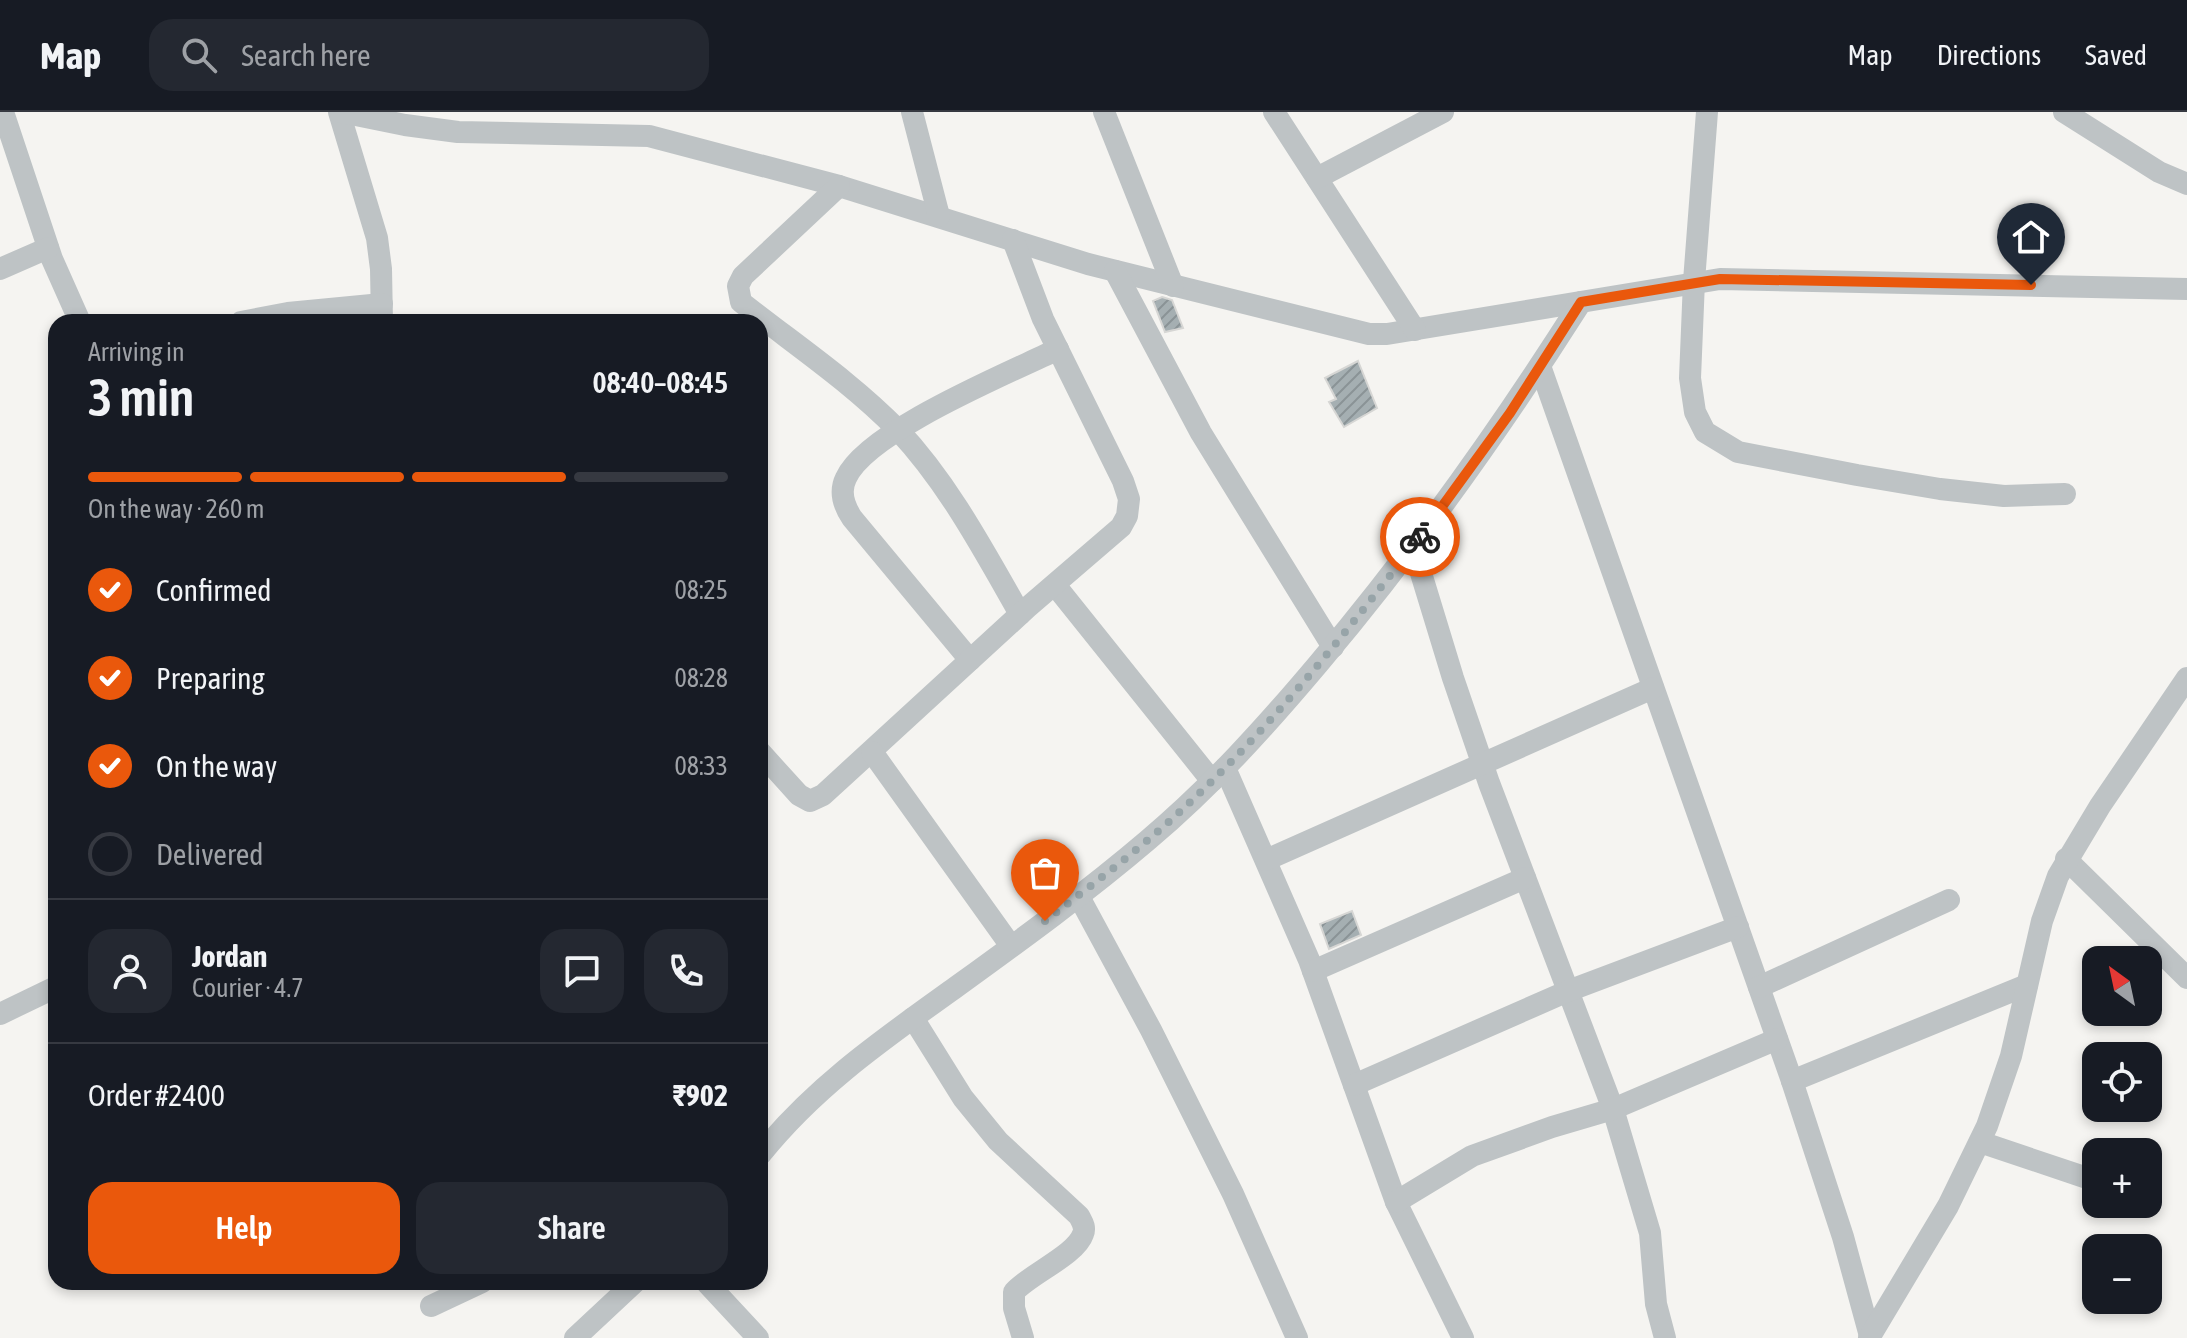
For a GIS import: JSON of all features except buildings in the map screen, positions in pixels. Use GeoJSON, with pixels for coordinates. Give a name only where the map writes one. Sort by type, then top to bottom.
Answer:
{"type":"FeatureCollection","features":[{"type":"Feature","properties":{"kind":"street"},"geometry":{"type":"LineString","coordinates":[[3,112],[48,248],[77,314]]}},
{"type":"Feature","properties":{"kind":"street"},"geometry":{"type":"LineString","coordinates":[[283,314],[382,313],[377,238],[340,112],[458,132],[649,136],[839,186],[1115,271],[1360,332],[1387,334],[1694,281],[1751,278],[2187,289]]}},
{"type":"Feature","properties":{"kind":"street"},"geometry":{"type":"LineString","coordinates":[[912,112],[939,216]]}},
{"type":"Feature","properties":{"kind":"street"},"geometry":{"type":"LineString","coordinates":[[1104,112],[1173,286]]}},
{"type":"Feature","properties":{"kind":"street"},"geometry":{"type":"LineString","coordinates":[[1274,112],[1415,330]]}},
{"type":"Feature","properties":{"kind":"street"},"geometry":{"type":"LineString","coordinates":[[1317,178],[1443,112]]}},
{"type":"Feature","properties":{"kind":"street"},"geometry":{"type":"LineString","coordinates":[[1707,112],[1690,378],[1692,402],[1705,432],[1738,452],[1761,458],[1940,489],[2004,496],[2065,494]]}},
{"type":"Feature","properties":{"kind":"street"},"geometry":{"type":"LineString","coordinates":[[2064,112],[2159,172],[2187,184]]}},
{"type":"Feature","properties":{"kind":"street"},"geometry":{"type":"LineString","coordinates":[[757,314],[741,302],[738,286],[743,276],[839,186]]}},
{"type":"Feature","properties":{"kind":"street"},"geometry":{"type":"LineString","coordinates":[[768,761],[799,795],[810,801],[823,795],[1020,614],[1121,527],[1127,516],[1129,499],[1123,481],[1058,349],[1024,274],[1013,240]]}},
{"type":"Feature","properties":{"kind":"street"},"geometry":{"type":"LineString","coordinates":[[0,269],[48,248]]}},
{"type":"Feature","properties":{"kind":"street"},"geometry":{"type":"LineString","coordinates":[[1115,271],[1201,433],[1333,647]]}},
{"type":"Feature","properties":{"kind":"street"},"geometry":{"type":"LineString","coordinates":[[768,1145],[815,1094],[869,1049],[1011,946],[1147,841],[1218,774],[1333,647],[1413,547],[1501,426],[1581,302]]}},
{"type":"Feature","properties":{"kind":"street"},"geometry":{"type":"LineString","coordinates":[[768,323],[842,379],[896,429],[947,494],[1020,614]]}},
{"type":"Feature","properties":{"kind":"street"},"geometry":{"type":"LineString","coordinates":[[970,660],[846,508],[842,495],[845,479],[861,457],[896,429],[1058,349]]}},
{"type":"Feature","properties":{"kind":"street"},"geometry":{"type":"LineString","coordinates":[[1540,366],[1792,1081],[1843,1237],[1870,1337]]}},
{"type":"Feature","properties":{"kind":"street"},"geometry":{"type":"LineString","coordinates":[[1413,547],[1483,764],[1613,1109],[1650,1233],[1656,1304],[1665,1338]]}},
{"type":"Feature","properties":{"kind":"street"},"geometry":{"type":"LineString","coordinates":[[1055,585],[1218,774],[1266,860],[1313,971],[1396,1202],[1463,1338]]}},
{"type":"Feature","properties":{"kind":"street"},"geometry":{"type":"LineString","coordinates":[[1870,1337],[1948,1206],[1980,1142],[2001,1089],[2042,921],[2066,859],[2187,678]]}},
{"type":"Feature","properties":{"kind":"street"},"geometry":{"type":"LineString","coordinates":[[1266,860],[1653,688]]}},
{"type":"Feature","properties":{"kind":"street"},"geometry":{"type":"LineString","coordinates":[[872,752],[1011,946]]}},
{"type":"Feature","properties":{"kind":"street"},"geometry":{"type":"LineString","coordinates":[[2066,859],[2187,978]]}},
{"type":"Feature","properties":{"kind":"street"},"geometry":{"type":"LineString","coordinates":[[1313,971],[1525,878]]}},
{"type":"Feature","properties":{"kind":"street"},"geometry":{"type":"LineString","coordinates":[[1078,895],[1151,1030],[1233,1194],[1297,1338]]}},
{"type":"Feature","properties":{"kind":"street"},"geometry":{"type":"LineString","coordinates":[[1759,987],[1949,900]]}},
{"type":"Feature","properties":{"kind":"street"},"geometry":{"type":"LineString","coordinates":[[1354,1085],[1568,991],[1738,927]]}},
{"type":"Feature","properties":{"kind":"street"},"geometry":{"type":"LineString","coordinates":[[1792,1081],[2027,985]]}},
{"type":"Feature","properties":{"kind":"street"},"geometry":{"type":"LineString","coordinates":[[0,1014],[48,991]]}},
{"type":"Feature","properties":{"kind":"street"},"geometry":{"type":"LineString","coordinates":[[913,1018],[963,1098],[998,1141],[1079,1216],[1084,1225],[1083,1235],[1074,1247],[1023,1282],[1014,1292],[1014,1308],[1023,1338]]}},
{"type":"Feature","properties":{"kind":"street"},"geometry":{"type":"LineString","coordinates":[[1396,1202],[1472,1156],[1613,1109],[1777,1039]]}},
{"type":"Feature","properties":{"kind":"street"},"geometry":{"type":"LineString","coordinates":[[1980,1142],[2082,1176]]}},
{"type":"Feature","properties":{"kind":"street"},"geometry":{"type":"LineString","coordinates":[[431,1306],[465,1290]]}},
{"type":"Feature","properties":{"kind":"street"},"geometry":{"type":"LineString","coordinates":[[575,1338],[626,1290]]}},
{"type":"Feature","properties":{"kind":"street"},"geometry":{"type":"LineString","coordinates":[[713,1290],[758,1338]]}},
{"type":"Feature","properties":{"kind":"way so far"},"geometry":{"type":"LineString","coordinates":[[1045,921],[1147,841],[1225,768],[1265,726],[1370,602],[1420,537]]}},
{"type":"Feature","properties":{"kind":"route"},"geometry":{"type":"LineString","coordinates":[[1420,537],[1510,413],[1581,302],[1720,279],[2031,285]]}}]}
